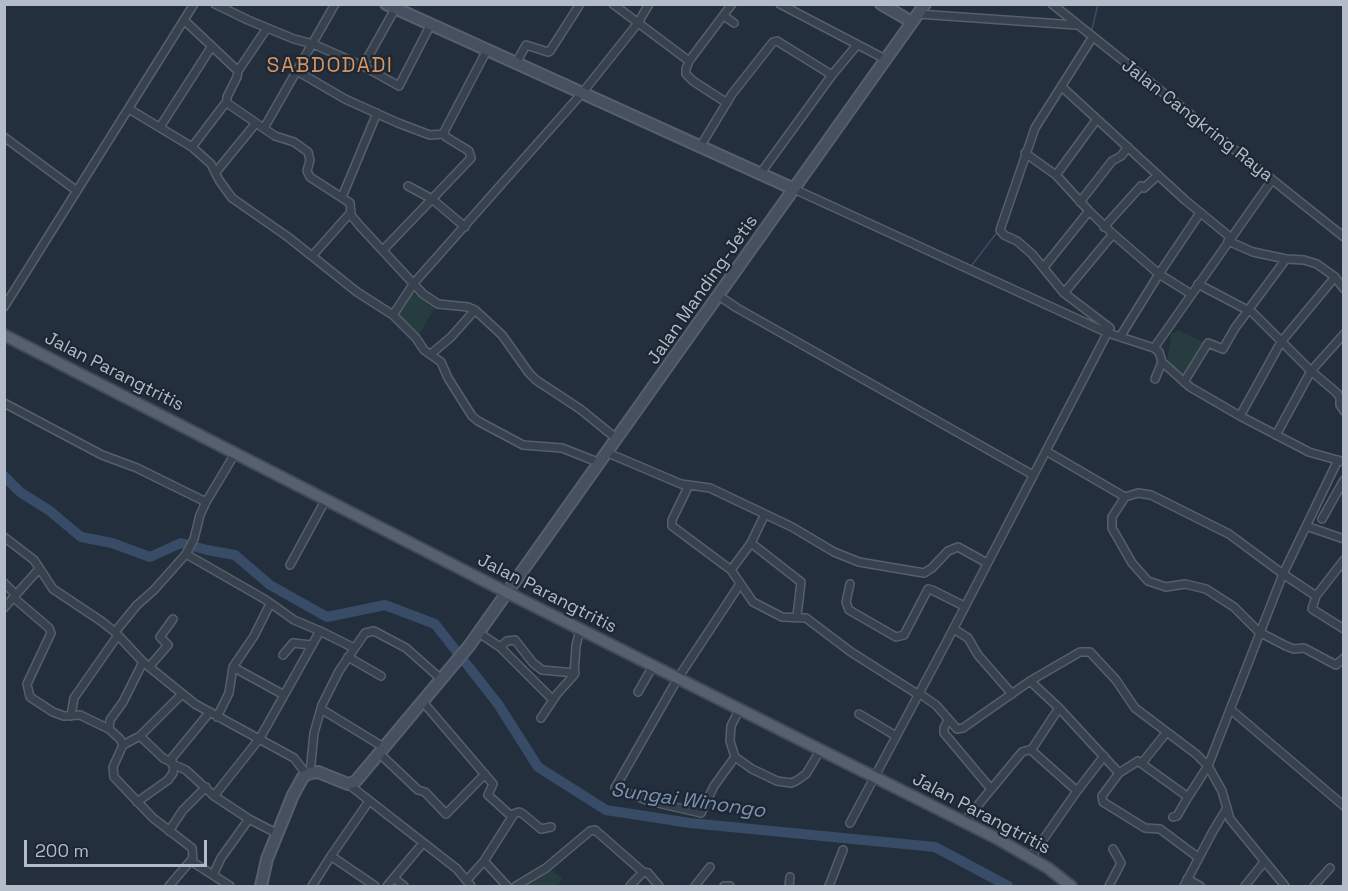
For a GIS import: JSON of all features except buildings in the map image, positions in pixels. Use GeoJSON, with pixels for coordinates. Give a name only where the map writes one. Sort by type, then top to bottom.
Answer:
{"type":"FeatureCollection","features":[{"type":"Feature","properties":{"kind":"main road"},"geometry":{"type":"LineString","coordinates":[[881,4],[915,18]]}},
{"type":"Feature","properties":{"kind":"main road","name":"Jalan Manding-Jetis"},"geometry":{"type":"LineString","coordinates":[[348,784],[355,782],[383,751],[479,633],[925,4]]}},
{"type":"Feature","properties":{"kind":"main road"},"geometry":{"type":"LineString","coordinates":[[390,7],[794,189]]}},
{"type":"Feature","properties":{"kind":"main road","name":"Jalan Parangtritis"},"geometry":{"type":"LineString","coordinates":[[4,335],[508,593],[964,822],[1031,857],[1071,886]]}},
{"type":"Feature","properties":{"kind":"main road"},"geometry":{"type":"LineString","coordinates":[[261,886],[267,860],[293,795],[303,777],[308,774],[327,774],[348,784]]}},
{"type":"Feature","properties":{"kind":"street"},"geometry":{"type":"LineString","coordinates":[[4,308],[194,4]]}},
{"type":"Feature","properties":{"kind":"street"},"geometry":{"type":"LineString","coordinates":[[215,4],[267,28],[313,44],[363,66],[399,86],[431,24]]}},
{"type":"Feature","properties":{"kind":"street"},"geometry":{"type":"LineString","coordinates":[[264,128],[335,4]]}},
{"type":"Feature","properties":{"kind":"street"},"geometry":{"type":"LineString","coordinates":[[516,63],[526,45],[550,51],[580,4]]}},
{"type":"Feature","properties":{"kind":"street"},"geometry":{"type":"LineString","coordinates":[[613,4],[689,61]]}},
{"type":"Feature","properties":{"kind":"street"},"geometry":{"type":"LineString","coordinates":[[393,315],[414,283],[583,93],[639,23],[649,4]]}},
{"type":"Feature","properties":{"kind":"street"},"geometry":{"type":"LineString","coordinates":[[727,103],[690,78],[686,69],[689,61],[732,4]]}},
{"type":"Feature","properties":{"kind":"street"},"geometry":{"type":"LineString","coordinates":[[780,4],[887,60]]}},
{"type":"Feature","properties":{"kind":"street","name":"Jalan Cangkring Raya"},"geometry":{"type":"LineString","coordinates":[[1052,4],[1090,37],[1344,237]]}},
{"type":"Feature","properties":{"kind":"street"},"geometry":{"type":"LineString","coordinates":[[363,66],[390,7]]}},
{"type":"Feature","properties":{"kind":"street"},"geometry":{"type":"LineString","coordinates":[[724,16],[734,23]]}},
{"type":"Feature","properties":{"kind":"street"},"geometry":{"type":"LineString","coordinates":[[915,18],[1076,25]]}},
{"type":"Feature","properties":{"kind":"street"},"geometry":{"type":"LineString","coordinates":[[184,20],[238,71]]}},
{"type":"Feature","properties":{"kind":"street"},"geometry":{"type":"LineString","coordinates":[[192,147],[227,101],[238,71],[267,28]]}},
{"type":"Feature","properties":{"kind":"street"},"geometry":{"type":"LineString","coordinates":[[850,823],[954,629],[1107,333],[1109,326],[1064,293],[1044,267],[1021,244],[1004,235],[1000,230],[1035,128],[1062,87],[1090,37]]}},
{"type":"Feature","properties":{"kind":"street"},"geometry":{"type":"LineString","coordinates":[[700,147],[727,103],[774,41],[832,75]]}},
{"type":"Feature","properties":{"kind":"street"},"geometry":{"type":"LineString","coordinates":[[760,174],[832,75],[857,45]]}},
{"type":"Feature","properties":{"kind":"street"},"geometry":{"type":"LineString","coordinates":[[160,127],[212,46]]}},
{"type":"Feature","properties":{"kind":"street"},"geometry":{"type":"LineString","coordinates":[[444,134],[487,50]]}},
{"type":"Feature","properties":{"kind":"street"},"geometry":{"type":"LineString","coordinates":[[297,70],[345,99],[429,135],[444,134],[469,152],[471,158],[383,250]]}},
{"type":"Feature","properties":{"kind":"street"},"geometry":{"type":"LineString","coordinates":[[1062,87],[1229,239],[1253,252],[1310,261],[1335,277],[1344,289]]}},
{"type":"Feature","properties":{"kind":"street"},"geometry":{"type":"LineString","coordinates":[[227,101],[256,123],[280,138],[294,142],[308,152],[310,160],[307,171],[310,177],[350,203],[351,212],[359,225],[423,294],[438,304],[468,307],[475,310],[506,340],[536,380],[580,409],[617,439]]}},
{"type":"Feature","properties":{"kind":"street"},"geometry":{"type":"LineString","coordinates":[[129,109],[192,147],[208,160],[232,198],[313,255],[362,295],[393,315],[416,338],[424,350],[441,362],[448,378],[472,416],[478,421],[523,446],[562,448],[601,464]]}},
{"type":"Feature","properties":{"kind":"street"},"geometry":{"type":"LineString","coordinates":[[342,197],[377,113]]}},
{"type":"Feature","properties":{"kind":"street"},"geometry":{"type":"LineString","coordinates":[[1056,175],[1097,119]]}},
{"type":"Feature","properties":{"kind":"street"},"geometry":{"type":"LineString","coordinates":[[216,172],[256,123]]}},
{"type":"Feature","properties":{"kind":"street"},"geometry":{"type":"LineString","coordinates":[[4,137],[77,190]]}},
{"type":"Feature","properties":{"kind":"street"},"geometry":{"type":"LineString","coordinates":[[1080,202],[1112,161],[1121,156],[1128,147]]}},
{"type":"Feature","properties":{"kind":"street"},"geometry":{"type":"LineString","coordinates":[[1025,153],[1056,175],[1104,227],[1159,274],[1191,294]]}},
{"type":"Feature","properties":{"kind":"street"},"geometry":{"type":"LineString","coordinates":[[1104,227],[1141,186],[1144,188],[1158,175]]}},
{"type":"Feature","properties":{"kind":"street"},"geometry":{"type":"LineString","coordinates":[[1154,348],[1272,180]]}},
{"type":"Feature","properties":{"kind":"street"},"geometry":{"type":"LineString","coordinates":[[408,186],[432,199],[465,227]]}},
{"type":"Feature","properties":{"kind":"street"},"geometry":{"type":"LineString","coordinates":[[794,189],[1107,333],[1154,348],[1159,352],[1162,363],[1184,382],[1240,416],[1309,452],[1341,461],[1283,574],[1208,766],[1177,816],[1173,817]]}},
{"type":"Feature","properties":{"kind":"street"},"geometry":{"type":"LineString","coordinates":[[1044,267],[1089,211]]}},
{"type":"Feature","properties":{"kind":"street"},"geometry":{"type":"LineString","coordinates":[[313,255],[351,212]]}},
{"type":"Feature","properties":{"kind":"street"},"geometry":{"type":"LineString","coordinates":[[1120,337],[1200,213]]}},
{"type":"Feature","properties":{"kind":"street"},"geometry":{"type":"LineString","coordinates":[[1064,293],[1113,234]]}},
{"type":"Feature","properties":{"kind":"street"},"geometry":{"type":"LineString","coordinates":[[1184,382],[1208,343],[1223,349],[1248,310],[1286,259]]}},
{"type":"Feature","properties":{"kind":"street"},"geometry":{"type":"LineString","coordinates":[[1240,416],[1281,342],[1335,277]]}},
{"type":"Feature","properties":{"kind":"street"},"geometry":{"type":"LineString","coordinates":[[1198,284],[1248,310],[1337,393],[1344,411]]}},
{"type":"Feature","properties":{"kind":"street"},"geometry":{"type":"LineString","coordinates":[[719,296],[1033,475]]}},
{"type":"Feature","properties":{"kind":"street"},"geometry":{"type":"LineString","coordinates":[[431,354],[451,337],[475,310]]}},
{"type":"Feature","properties":{"kind":"street"},"geometry":{"type":"LineString","coordinates":[[1276,435],[1311,371],[1344,334]]}},
{"type":"Feature","properties":{"kind":"street"},"geometry":{"type":"LineString","coordinates":[[1155,379],[1162,363]]}},
{"type":"Feature","properties":{"kind":"street"},"geometry":{"type":"LineString","coordinates":[[4,403],[102,455],[137,468],[206,502]]}},
{"type":"Feature","properties":{"kind":"street"},"geometry":{"type":"LineString","coordinates":[[1046,451],[1125,497]]}},
{"type":"Feature","properties":{"kind":"street"},"geometry":{"type":"LineString","coordinates":[[71,716],[74,698],[136,605],[154,590],[186,553],[194,539],[200,514],[236,452]]}},
{"type":"Feature","properties":{"kind":"street"},"geometry":{"type":"LineString","coordinates":[[608,453],[689,485],[710,488],[799,531],[834,552],[867,564],[924,573],[948,551],[958,547],[987,563]]}},
{"type":"Feature","properties":{"kind":"street"},"geometry":{"type":"LineString","coordinates":[[1322,519],[1344,480]]}},
{"type":"Feature","properties":{"kind":"street"},"geometry":{"type":"LineString","coordinates":[[689,485],[672,520],[672,526],[731,570],[750,599],[782,617],[797,616],[810,620],[851,652],[936,705],[957,729],[963,728],[1030,681],[1080,652],[1090,652],[1116,680],[1135,708],[1196,754],[1208,766],[1222,792],[1230,819],[1285,886]]}},
{"type":"Feature","properties":{"kind":"street"},"geometry":{"type":"LineString","coordinates":[[1316,596],[1229,534],[1172,504],[1143,493],[1132,493],[1125,497],[1112,517],[1111,524],[1132,563],[1143,576],[1159,586],[1185,584],[1206,589],[1234,607],[1259,632],[1290,648],[1308,650],[1333,664],[1338,664],[1344,658]]}},
{"type":"Feature","properties":{"kind":"street"},"geometry":{"type":"LineString","coordinates":[[290,565],[326,499]]}},
{"type":"Feature","properties":{"kind":"street"},"geometry":{"type":"LineString","coordinates":[[731,570],[751,543],[765,514]]}},
{"type":"Feature","properties":{"kind":"street"},"geometry":{"type":"LineString","coordinates":[[1306,526],[1344,539]]}},
{"type":"Feature","properties":{"kind":"street"},"geometry":{"type":"LineString","coordinates":[[4,537],[34,560],[48,583],[58,594],[101,621],[146,664],[182,694],[209,714],[260,738],[294,758],[308,774]]}},
{"type":"Feature","properties":{"kind":"street"},"geometry":{"type":"LineString","coordinates":[[751,543],[801,582],[797,616]]}},
{"type":"Feature","properties":{"kind":"street"},"geometry":{"type":"LineString","coordinates":[[186,553],[267,600],[294,620],[354,648]]}},
{"type":"Feature","properties":{"kind":"street"},"geometry":{"type":"LineString","coordinates":[[1344,560],[1316,596],[1312,609],[1344,629]]}},
{"type":"Feature","properties":{"kind":"street"},"geometry":{"type":"LineString","coordinates":[[4,608],[39,569]]}},
{"type":"Feature","properties":{"kind":"street"},"geometry":{"type":"LineString","coordinates":[[4,583],[15,597],[49,628],[51,633],[27,684],[30,697],[53,712],[64,716],[85,717],[109,729],[123,745]]}},
{"type":"Feature","properties":{"kind":"street"},"geometry":{"type":"LineString","coordinates":[[735,757],[714,786],[700,813],[650,801],[615,789],[678,678],[740,584]]}},
{"type":"Feature","properties":{"kind":"street"},"geometry":{"type":"LineString","coordinates":[[850,584],[846,602],[849,610],[896,637],[904,635],[928,589],[964,606]]}},
{"type":"Feature","properties":{"kind":"street"},"geometry":{"type":"LineString","coordinates":[[218,717],[229,693],[233,667],[254,636],[270,604]]}},
{"type":"Feature","properties":{"kind":"street"},"geometry":{"type":"LineString","coordinates":[[109,729],[110,720],[146,664],[168,645],[160,638],[173,619]]}},
{"type":"Feature","properties":{"kind":"street"},"geometry":{"type":"LineString","coordinates":[[541,718],[553,699],[575,674],[576,646],[580,629]]}},
{"type":"Feature","properties":{"kind":"street"},"geometry":{"type":"LineString","coordinates":[[954,629],[968,638],[978,655],[1012,694]]}},
{"type":"Feature","properties":{"kind":"street"},"geometry":{"type":"LineString","coordinates":[[214,796],[260,738],[320,631]]}},
{"type":"Feature","properties":{"kind":"street"},"geometry":{"type":"LineString","coordinates":[[308,774],[321,709],[331,686],[365,633],[374,631],[411,652],[441,679]]}},
{"type":"Feature","properties":{"kind":"street"},"geometry":{"type":"LineString","coordinates":[[479,633],[500,647],[553,699]]}},
{"type":"Feature","properties":{"kind":"street"},"geometry":{"type":"LineString","coordinates":[[500,647],[513,639],[542,670],[575,674]]}},
{"type":"Feature","properties":{"kind":"street"},"geometry":{"type":"LineString","coordinates":[[283,655],[293,643],[311,645]]}},
{"type":"Feature","properties":{"kind":"street"},"geometry":{"type":"LineString","coordinates":[[348,657],[381,676]]}},
{"type":"Feature","properties":{"kind":"street"},"geometry":{"type":"LineString","coordinates":[[638,692],[653,666]]}},
{"type":"Feature","properties":{"kind":"street"},"geometry":{"type":"LineString","coordinates":[[233,667],[284,695]]}},
{"type":"Feature","properties":{"kind":"street"},"geometry":{"type":"LineString","coordinates":[[1030,681],[1059,708],[1119,773]]}},
{"type":"Feature","properties":{"kind":"street"},"geometry":{"type":"LineString","coordinates":[[169,886],[191,861],[194,855],[192,848],[137,802],[112,773],[123,745],[140,736],[182,694]]}},
{"type":"Feature","properties":{"kind":"street"},"geometry":{"type":"LineString","coordinates":[[423,702],[493,784],[488,795],[508,813],[519,812],[541,829],[551,827]]}},
{"type":"Feature","properties":{"kind":"street"},"geometry":{"type":"LineString","coordinates":[[740,708],[729,736],[735,757],[752,770],[777,781],[791,783],[806,774],[821,749]]}},
{"type":"Feature","properties":{"kind":"street"},"geometry":{"type":"LineString","coordinates":[[1031,750],[1059,708]]}},
{"type":"Feature","properties":{"kind":"street"},"geometry":{"type":"LineString","coordinates":[[321,709],[383,751],[418,790],[425,792],[446,814],[485,774]]}},
{"type":"Feature","properties":{"kind":"street"},"geometry":{"type":"LineString","coordinates":[[1230,709],[1344,806]]}},
{"type":"Feature","properties":{"kind":"street"},"geometry":{"type":"LineString","coordinates":[[137,802],[168,780],[173,773],[172,764],[209,714]]}},
{"type":"Feature","properties":{"kind":"street"},"geometry":{"type":"LineString","coordinates":[[858,714],[896,736]]}},
{"type":"Feature","properties":{"kind":"street"},"geometry":{"type":"LineString","coordinates":[[948,720],[944,733],[991,789]]}},
{"type":"Feature","properties":{"kind":"street"},"geometry":{"type":"LineString","coordinates":[[1142,763],[1166,733]]}},
{"type":"Feature","properties":{"kind":"street"},"geometry":{"type":"LineString","coordinates":[[140,736],[163,758],[186,770],[214,796],[249,819],[278,834]]}},
{"type":"Feature","properties":{"kind":"street"},"geometry":{"type":"LineString","coordinates":[[964,822],[1024,750],[1031,750],[1077,791]]}},
{"type":"Feature","properties":{"kind":"street"},"geometry":{"type":"LineString","coordinates":[[1031,857],[1104,756]]}},
{"type":"Feature","properties":{"kind":"street"},"geometry":{"type":"LineString","coordinates":[[1188,797],[1142,763],[1135,762],[1119,773],[1102,796],[1103,802],[1145,828],[1160,829],[1199,858]]}},
{"type":"Feature","properties":{"kind":"street"},"geometry":{"type":"LineString","coordinates":[[348,784],[457,869],[469,883],[514,814]]}},
{"type":"Feature","properties":{"kind":"street"},"geometry":{"type":"LineString","coordinates":[[169,831],[183,810],[206,788]]}},
{"type":"Feature","properties":{"kind":"street"},"geometry":{"type":"LineString","coordinates":[[312,886],[369,801]]}},
{"type":"Feature","properties":{"kind":"street"},"geometry":{"type":"LineString","coordinates":[[1200,886],[1185,883],[1227,808]]}},
{"type":"Feature","properties":{"kind":"street"},"geometry":{"type":"LineString","coordinates":[[213,875],[221,858],[249,819]]}},
{"type":"Feature","properties":{"kind":"street"},"geometry":{"type":"LineString","coordinates":[[516,886],[546,868],[590,831],[595,830],[643,872],[648,873],[659,886]]}},
{"type":"Feature","properties":{"kind":"street"},"geometry":{"type":"LineString","coordinates":[[387,886],[423,843]]}},
{"type":"Feature","properties":{"kind":"street"},"geometry":{"type":"LineString","coordinates":[[1109,886],[1121,863],[1113,849]]}},
{"type":"Feature","properties":{"kind":"street"},"geometry":{"type":"LineString","coordinates":[[829,886],[843,850]]}},
{"type":"Feature","properties":{"kind":"street"},"geometry":{"type":"LineString","coordinates":[[331,856],[370,885]]}},
{"type":"Feature","properties":{"kind":"street"},"geometry":{"type":"LineString","coordinates":[[191,861],[230,886]]}},
{"type":"Feature","properties":{"kind":"street"},"geometry":{"type":"LineString","coordinates":[[483,861],[507,886]]}},
{"type":"Feature","properties":{"kind":"street"},"geometry":{"type":"LineString","coordinates":[[1245,886],[1264,862]]}},
{"type":"Feature","properties":{"kind":"street"},"geometry":{"type":"LineString","coordinates":[[695,886],[711,867]]}},
{"type":"Feature","properties":{"kind":"street"},"geometry":{"type":"LineString","coordinates":[[1314,886],[1330,868]]}},
{"type":"Feature","properties":{"kind":"street"},"geometry":{"type":"LineString","coordinates":[[630,886],[643,872]]}},
{"type":"Feature","properties":{"kind":"street"},"geometry":{"type":"LineString","coordinates":[[789,886],[790,877]]}},
{"type":"Feature","properties":{"kind":"street"},"geometry":{"type":"LineString","coordinates":[[395,879],[404,886]]}},
{"type":"Feature","properties":{"kind":"street"},"geometry":{"type":"LineString","coordinates":[[724,886],[730,886]]}},
{"type":"Feature","properties":{"kind":"green space"},"geometry":{"type":"Polygon","coordinates":[[[412,292],[434,309],[417,338],[395,315],[412,292]]]}},
{"type":"Feature","properties":{"kind":"green space"},"geometry":{"type":"Polygon","coordinates":[[[1178,330],[1206,344],[1185,377],[1167,361],[1172,333],[1178,330]]]}},
{"type":"Feature","properties":{"kind":"green space"},"geometry":{"type":"Polygon","coordinates":[[[549,869],[562,878],[558,886],[521,886],[549,869]]]}},
{"type":"Feature","properties":{"kind":"waterway"},"geometry":{"type":"LineString","coordinates":[[1091,33],[1098,4]]}},
{"type":"Feature","properties":{"kind":"waterway"},"geometry":{"type":"LineString","coordinates":[[1024,149],[1028,137]]}},
{"type":"Feature","properties":{"kind":"waterway"},"geometry":{"type":"LineString","coordinates":[[972,265],[998,231]]}},
{"type":"Feature","properties":{"kind":"waterway","name":"Sungai Winongo"},"geometry":{"type":"LineString","coordinates":[[4,476],[20,492],[50,511],[81,537],[112,543],[150,557],[181,543],[235,555],[270,585],[327,617],[385,605],[435,624],[498,704],[538,767],[606,810],[690,823],[935,847],[1008,886]]}},
{"type":"Feature","properties":{"kind":"district","name":"SABDODADI"},"geometry":{"type":"Point","coordinates":[330,66]}}]}
